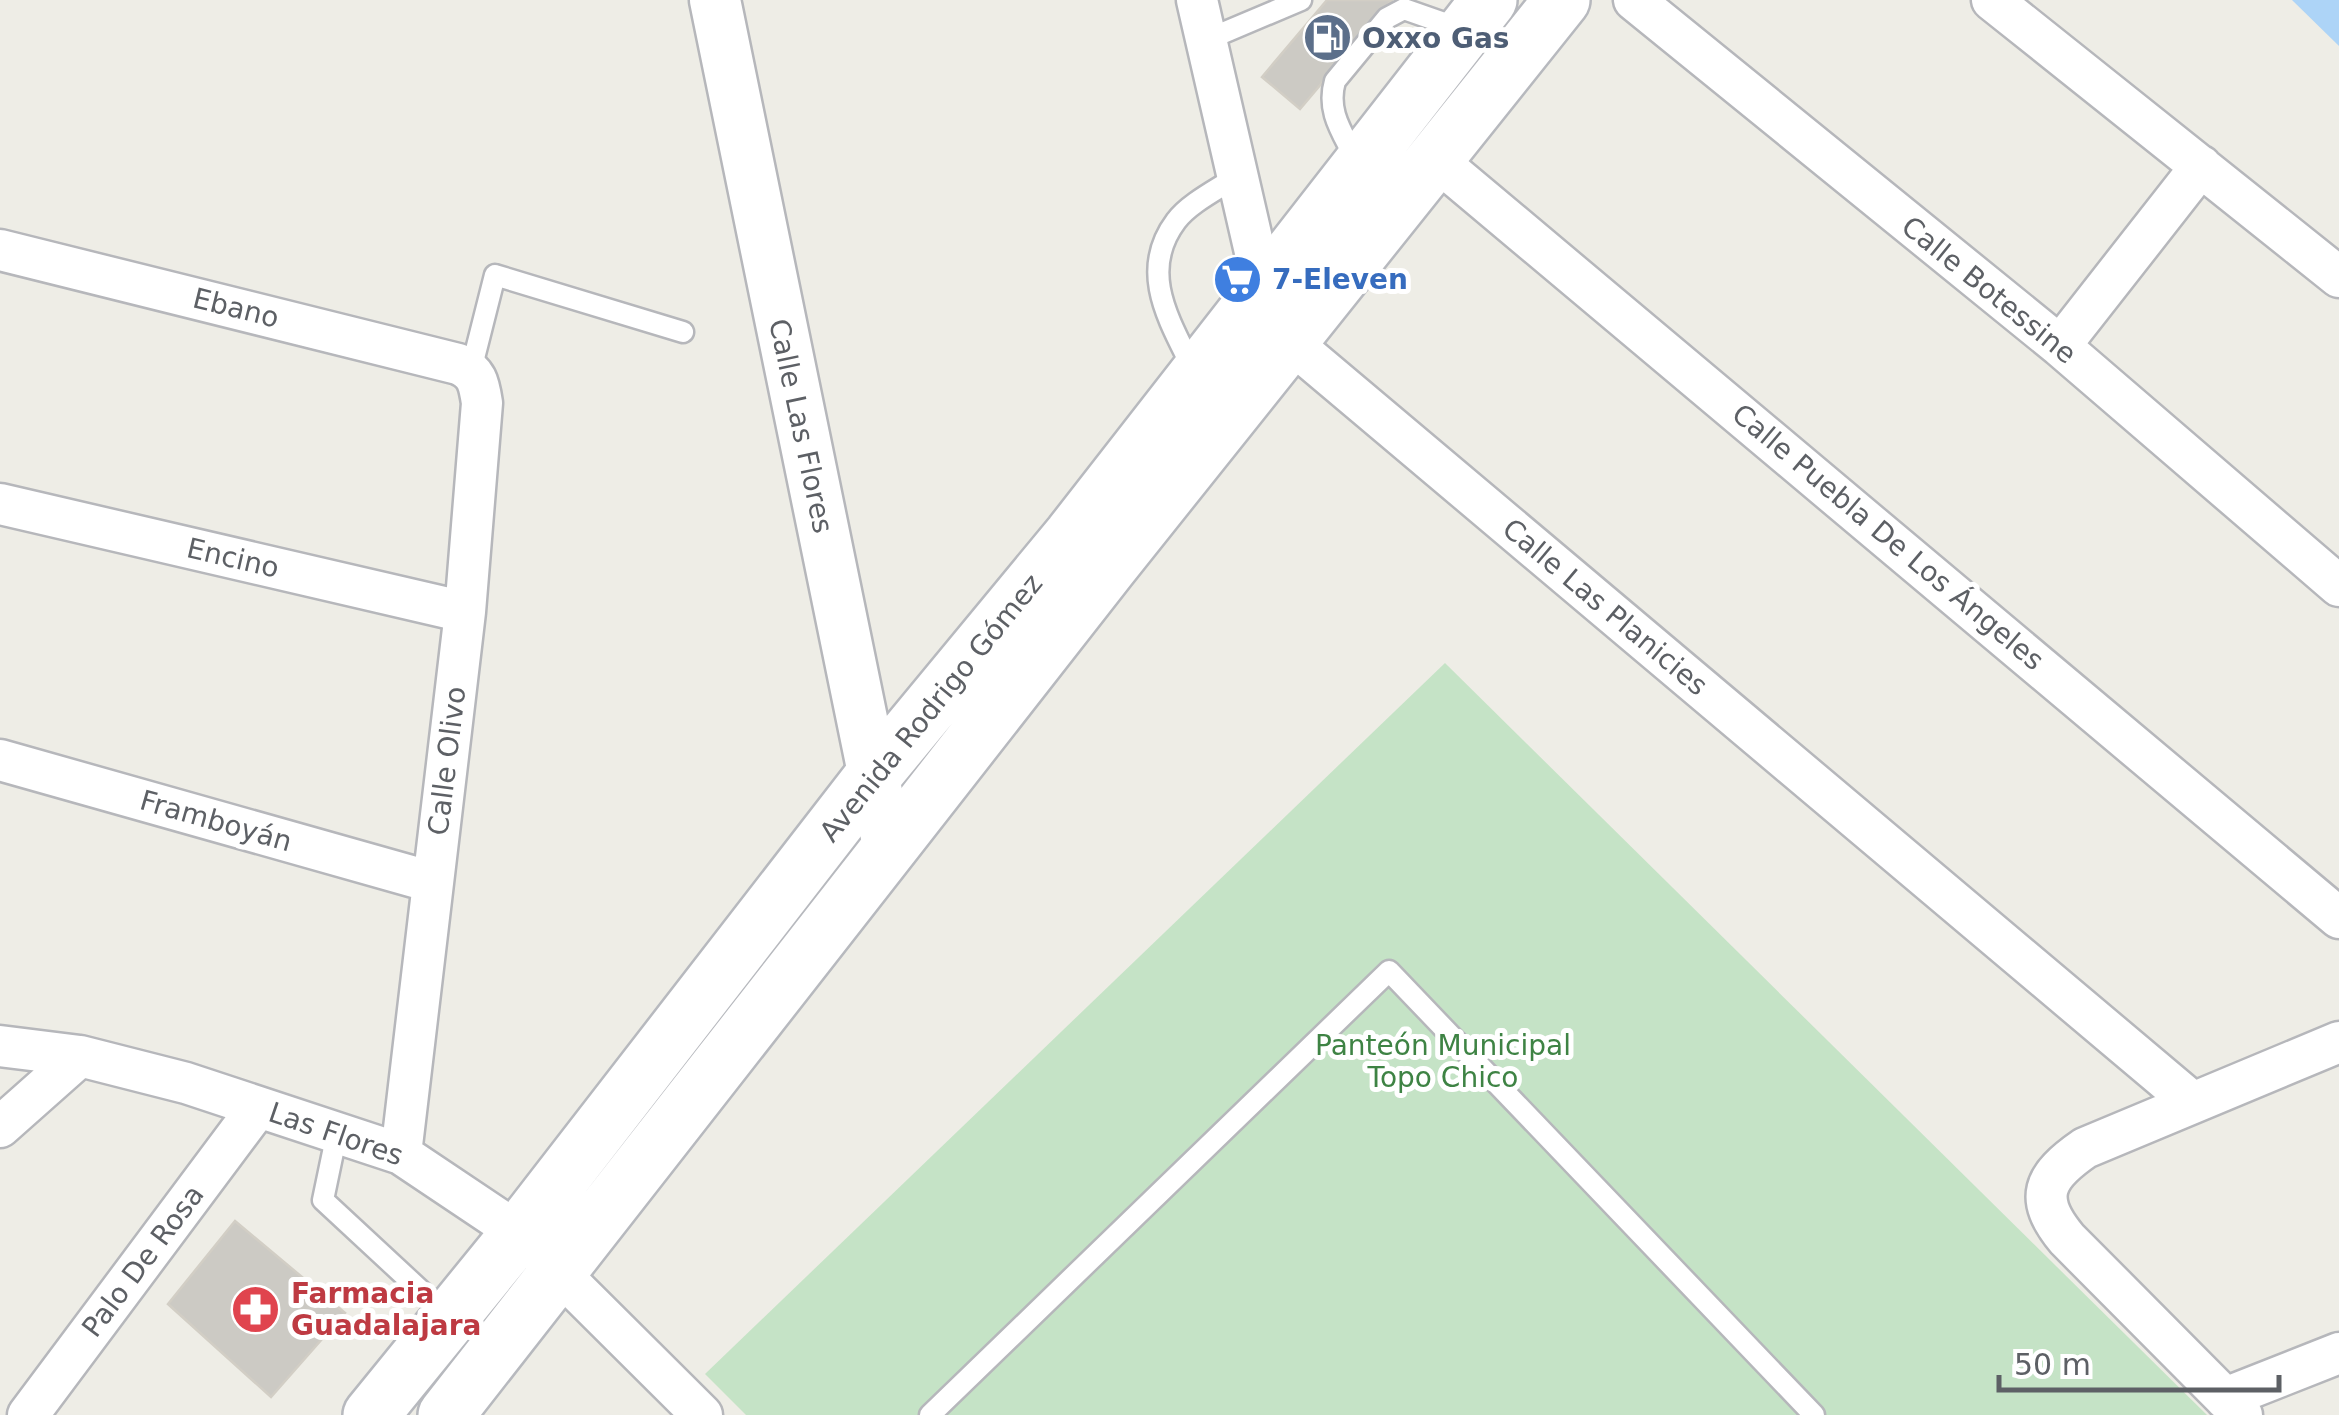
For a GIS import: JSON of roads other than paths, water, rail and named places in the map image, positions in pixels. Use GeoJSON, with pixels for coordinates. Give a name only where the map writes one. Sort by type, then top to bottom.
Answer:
{"type":"FeatureCollection","features":[{"type":"Feature","properties":{"kind":"main road","name":"Avenida Rodrigo Gómez"},"geometry":{"type":"LineString","coordinates":[[371,1415],[519,1233],[872,777],[1288,340],[1562,0]]}},
{"type":"Feature","properties":{"kind":"main road","name":"Avenida Rodrigo Gómez"},"geometry":{"type":"LineString","coordinates":[[446,1415],[889,851],[1091,550],[1196,376],[1477,15]]}},
{"type":"Feature","properties":{"kind":"street","name":"Calle Las Flores"},"geometry":{"type":"LineString","coordinates":[[715,0],[889,851]]}},
{"type":"Feature","properties":{"kind":"street","name":"Calle Las Planicies"},"geometry":{"type":"LineString","coordinates":[[1197,0],[1264,291],[1288,340],[2192,1102]]}},
{"type":"Feature","properties":{"kind":"street","name":"Calle Botessine"},"geometry":{"type":"LineString","coordinates":[[1634,0],[2060,346],[2339,586]]}},
{"type":"Feature","properties":{"kind":"street"},"geometry":{"type":"LineString","coordinates":[[1992,0],[2339,277]]}},
{"type":"Feature","properties":{"kind":"street","name":"Calle Puebla De Los Ángeles"},"geometry":{"type":"LineString","coordinates":[[1435,159],[2339,918]]}},
{"type":"Feature","properties":{"kind":"street"},"geometry":{"type":"LineString","coordinates":[[2060,346],[2201,166]]}},
{"type":"Feature","properties":{"kind":"street","name":"Ebano"},"geometry":{"type":"LineString","coordinates":[[0,250],[471,370]]}},
{"type":"Feature","properties":{"kind":"street","name":"Calle Olivo"},"geometry":{"type":"LineString","coordinates":[[401,1154],[465,612],[482,403],[479,382],[471,370]]}},
{"type":"Feature","properties":{"kind":"street","name":"Encino"},"geometry":{"type":"LineString","coordinates":[[0,504],[465,612]]}},
{"type":"Feature","properties":{"kind":"street","name":"Framboyán"},"geometry":{"type":"LineString","coordinates":[[0,760],[432,882]]}},
{"type":"Feature","properties":{"kind":"street"},"geometry":{"type":"LineString","coordinates":[[2339,1042],[2085,1148],[2052,1178],[2045,1192],[2047,1210],[2055,1224],[2233,1406],[2339,1353]]}},
{"type":"Feature","properties":{"kind":"street","name":"Las Flores"},"geometry":{"type":"LineString","coordinates":[[0,1046],[80,1056],[258,1107],[401,1154],[519,1233],[702,1415]]}},
{"type":"Feature","properties":{"kind":"street"},"geometry":{"type":"LineString","coordinates":[[0,1127],[80,1056]]}},
{"type":"Feature","properties":{"kind":"street","name":"Palo De Rosa"},"geometry":{"type":"LineString","coordinates":[[28,1415],[258,1107]]}},
{"type":"Feature","properties":{"kind":"lane"},"geometry":{"type":"LineString","coordinates":[[1204,40],[1300,0]]}},
{"type":"Feature","properties":{"kind":"lane"},"geometry":{"type":"LineString","coordinates":[[1360,168],[1329,106],[1335,82],[1396,11],[1404,8],[1477,15]]}},
{"type":"Feature","properties":{"kind":"lane"},"geometry":{"type":"LineString","coordinates":[[1196,376],[1157,293],[1159,254],[1177,219],[1239,174]]}},
{"type":"Feature","properties":{"kind":"lane"},"geometry":{"type":"LineString","coordinates":[[471,370],[495,274],[683,332]]}},
{"type":"Feature","properties":{"kind":"lane"},"geometry":{"type":"LineString","coordinates":[[930,1415],[1389,971],[1814,1415]]}},
{"type":"Feature","properties":{"kind":"lane"},"geometry":{"type":"LineString","coordinates":[[337,1132],[323,1200],[450,1318]]}},
{"type":"Feature","properties":{"kind":"water"},"geometry":{"type":"Polygon","coordinates":[[[2292,0],[2339,0],[2339,46],[2292,0]]]}},
{"type":"Feature","properties":{"kind":"place","name":"Oxxo Gas"},"geometry":{"type":"Point","coordinates":[1327,38]}},
{"type":"Feature","properties":{"kind":"place","name":"7-Eleven"},"geometry":{"type":"Point","coordinates":[1237,279]}},
{"type":"Feature","properties":{"kind":"place","name":"Farmacia Guadalajara"},"geometry":{"type":"Point","coordinates":[256,1309]}},
{"type":"Feature","properties":{"kind":"park label","name":"Panteón Municipal Topo Chico"},"geometry":{"type":"Point","coordinates":[1443,1061]}}]}
